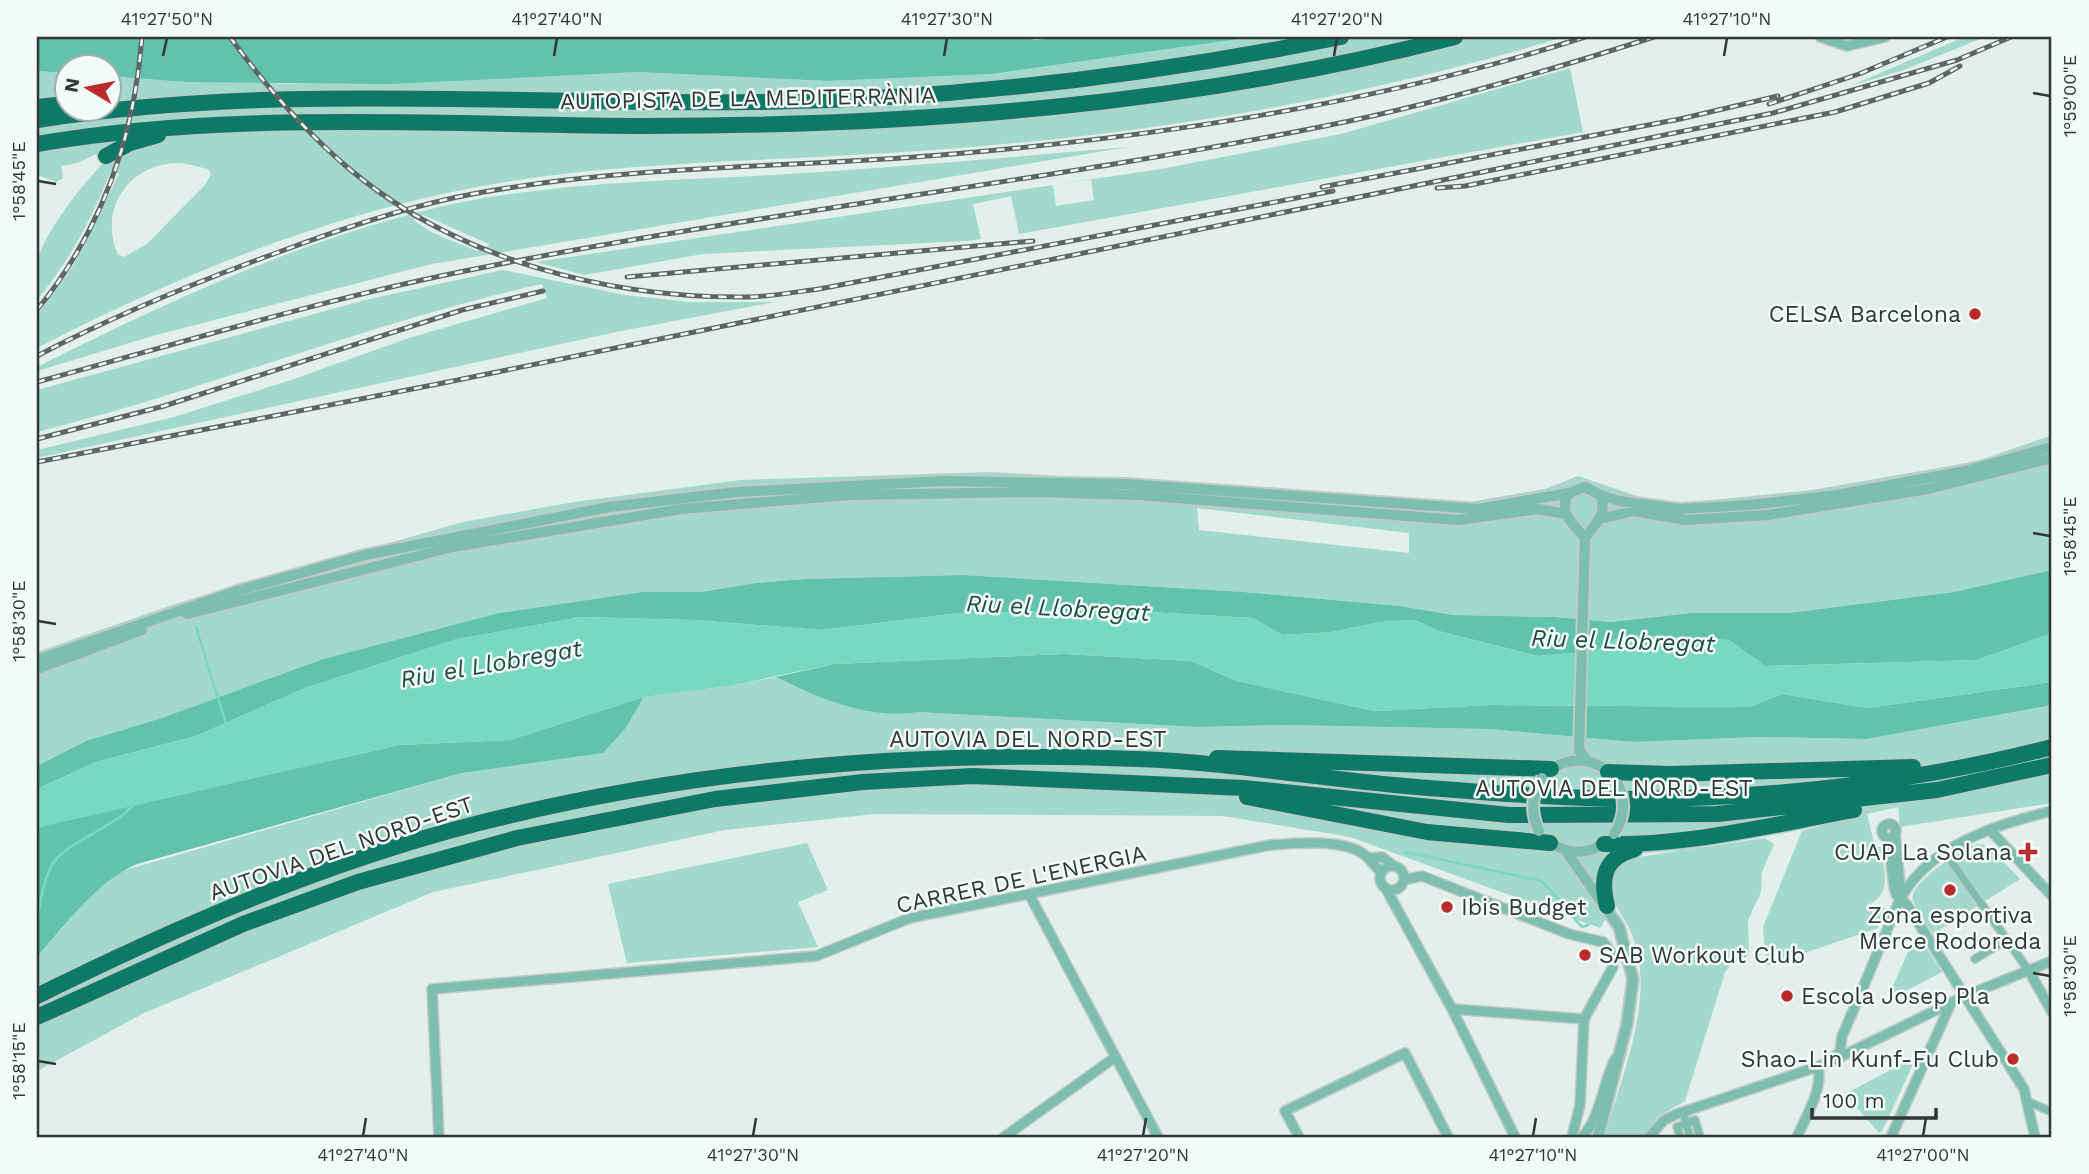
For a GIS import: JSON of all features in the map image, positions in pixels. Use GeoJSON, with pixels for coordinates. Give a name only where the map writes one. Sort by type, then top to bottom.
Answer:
{"type":"FeatureCollection","features":[{"type":"Feature","properties":{"kind":"highway","name":"AUTOPISTA DE LA MEDITERRÀNIA"},"geometry":{"type":"LineString","coordinates":[[37,120],[209,102],[730,102],[882,98],[1091,80],[1341,37]]}},
{"type":"Feature","properties":{"kind":"highway","name":"AUTOPISTA DE LA MEDITERRÀNIA"},"geometry":{"type":"LineString","coordinates":[[37,144],[182,128],[351,123],[752,125],[928,118],[1057,107],[1175,92],[1290,73],[1455,37]]}},
{"type":"Feature","properties":{"kind":"highway"},"geometry":{"type":"LineString","coordinates":[[122,101],[209,102]]}},
{"type":"Feature","properties":{"kind":"highway"},"geometry":{"type":"LineString","coordinates":[[106,156],[130,143],[182,128]]}},
{"type":"Feature","properties":{"kind":"highway","name":"AUTOVIA DEL NORD-EST"},"geometry":{"type":"LineString","coordinates":[[37,996],[110,959],[254,897],[477,823],[684,782],[860,761],[1007,757],[1141,759],[1404,786],[1644,799],[1871,783],[2052,747]]}},
{"type":"Feature","properties":{"kind":"highway"},"geometry":{"type":"LineString","coordinates":[[1141,759],[1232,757],[1546,774]]}},
{"type":"Feature","properties":{"kind":"highway"},"geometry":{"type":"LineString","coordinates":[[1613,778],[1961,765]]}},
{"type":"Feature","properties":{"kind":"highway","name":"AUTOVIA DEL NORD-EST"},"geometry":{"type":"LineString","coordinates":[[41,1015],[243,924],[358,882],[456,853],[575,826],[715,799],[863,782],[973,776],[1190,785],[1509,815],[1717,814],[1937,790],[2052,765]]}},
{"type":"Feature","properties":{"kind":"highway"},"geometry":{"type":"LineString","coordinates":[[1190,785],[1427,832],[1544,837]]}},
{"type":"Feature","properties":{"kind":"highway"},"geometry":{"type":"LineString","coordinates":[[1607,906],[1602,887],[1605,874],[1617,854],[1645,845],[1688,841],[1869,807],[1937,790]]}},
{"type":"Feature","properties":{"kind":"highway"},"geometry":{"type":"LineString","coordinates":[[1609,839],[1645,845]]}},
{"type":"Feature","properties":{"kind":"street"},"geometry":{"type":"LineString","coordinates":[[1820,37],[1847,46],[1885,37]]}},
{"type":"Feature","properties":{"kind":"street"},"geometry":{"type":"LineString","coordinates":[[37,660],[237,590],[365,555],[609,507],[724,494],[943,481],[1126,484],[1478,509],[1569,493],[1585,487],[1619,501],[1680,509],[1750,505],[1837,495],[1965,471],[2052,447]]}},
{"type":"Feature","properties":{"kind":"street"},"geometry":{"type":"LineString","coordinates":[[37,669],[180,617],[321,578],[453,547],[681,509],[849,495],[1033,492],[1200,499],[1458,520],[1538,509],[1569,519],[1583,527],[1634,511],[1685,520],[1780,514],[1928,489],[2052,458]]}},
{"type":"Feature","properties":{"kind":"street"},"geometry":{"type":"LineString","coordinates":[[1569,493],[1564,505],[1569,519],[1585,538]]}},
{"type":"Feature","properties":{"kind":"street"},"geometry":{"type":"LineString","coordinates":[[1565,850],[1589,851],[1609,839],[1621,821],[1623,806],[1613,778],[1588,762],[1579,750],[1585,538],[1604,507],[1600,495]]}},
{"type":"Feature","properties":{"kind":"street"},"geometry":{"type":"LineString","coordinates":[[1579,750],[1569,761],[1546,774],[1532,800],[1533,816],[1544,837],[1565,850],[1607,906],[1628,952],[1633,979],[1632,1004],[1597,1136]]}},
{"type":"Feature","properties":{"kind":"street"},"geometry":{"type":"LineString","coordinates":[[1569,761],[1588,762]]}},
{"type":"Feature","properties":{"kind":"street"},"geometry":{"type":"LineString","coordinates":[[1843,1053],[1842,1036],[1900,898],[1916,877],[1945,853],[1990,830],[2052,811]]}},
{"type":"Feature","properties":{"kind":"street"},"geometry":{"type":"LineString","coordinates":[[1990,830],[2052,896]]}},
{"type":"Feature","properties":{"kind":"street"},"geometry":{"type":"LineString","coordinates":[[1892,835],[1900,898],[2024,1089],[2035,1137]]}},
{"type":"Feature","properties":{"kind":"street","name":"CARRER DE L'ENERGIA"},"geometry":{"type":"LineString","coordinates":[[439,1137],[432,989],[816,956],[910,918],[1270,845],[1305,843],[1349,847],[1368,858],[1382,872]]}},
{"type":"Feature","properties":{"kind":"street"},"geometry":{"type":"LineString","coordinates":[[1587,879],[1585,864],[1589,851]]}},
{"type":"Feature","properties":{"kind":"street","name":"CARRER DE L'ENERGIA"},"geometry":{"type":"LineString","coordinates":[[1368,858],[1382,857],[1394,866]]}},
{"type":"Feature","properties":{"kind":"street"},"geometry":{"type":"LineString","coordinates":[[1948,857],[2008,939],[2051,1007]]}},
{"type":"Feature","properties":{"kind":"street"},"geometry":{"type":"LineString","coordinates":[[1399,909],[1403,872],[1394,866],[1382,872],[1381,880],[1452,1009],[1515,1137]]}},
{"type":"Feature","properties":{"kind":"street"},"geometry":{"type":"LineString","coordinates":[[1385,887],[1392,890],[1402,883],[1422,876],[1569,934],[1603,942],[1613,956],[1613,967],[1584,1019],[1580,1105],[1572,1137]]}},
{"type":"Feature","properties":{"kind":"street"},"geometry":{"type":"LineString","coordinates":[[1029,894],[1158,1137]]}},
{"type":"Feature","properties":{"kind":"street"},"geometry":{"type":"LineString","coordinates":[[1975,959],[2008,939]]}},
{"type":"Feature","properties":{"kind":"street"},"geometry":{"type":"LineString","coordinates":[[1649,1137],[1664,1120],[1677,1114],[1828,1063],[1843,1053],[1965,996],[2052,961]]}},
{"type":"Feature","properties":{"kind":"street"},"geometry":{"type":"LineString","coordinates":[[1891,1137],[1951,1003]]}},
{"type":"Feature","properties":{"kind":"street"},"geometry":{"type":"LineString","coordinates":[[1452,1009],[1584,1019]]}},
{"type":"Feature","properties":{"kind":"street"},"geometry":{"type":"LineString","coordinates":[[1582,1137],[1590,1128],[1605,1077],[1619,1051]]}},
{"type":"Feature","properties":{"kind":"street"},"geometry":{"type":"LineString","coordinates":[[1299,1137],[1285,1111],[1405,1053],[1448,1137]]}},
{"type":"Feature","properties":{"kind":"street"},"geometry":{"type":"LineString","coordinates":[[1004,1137],[1114,1058]]}},
{"type":"Feature","properties":{"kind":"street"},"geometry":{"type":"LineString","coordinates":[[1797,1137],[1814,1099],[1820,1075],[1818,1067]]}},
{"type":"Feature","properties":{"kind":"street"},"geometry":{"type":"LineString","coordinates":[[2027,1101],[2052,1112]]}},
{"type":"Feature","properties":{"kind":"street"},"geometry":{"type":"LineString","coordinates":[[1680,1137],[1677,1127],[1685,1120],[1695,1120],[1700,1137]]}},
{"type":"Feature","properties":{"kind":"street"},"geometry":{"type":"LineString","coordinates":[[1685,1120],[1690,1137]]}},
{"type":"Feature","properties":{"kind":"shaded area"},"geometry":{"type":"Polygon","coordinates":[[[37,37],[1014,37],[1037,40],[1056,37],[1253,37],[992,74],[828,81],[637,72],[389,84],[188,82],[122,77],[122,52],[52,52],[52,72],[37,71],[37,37]]]}},
{"type":"Feature","properties":{"kind":"shaded area"},"geometry":{"type":"Polygon","coordinates":[[[1253,37],[1564,37],[1406,80],[1164,125],[1083,136],[920,151],[613,169],[511,181],[449,192],[387,207],[267,245],[150,293],[37,348],[37,316],[73,266],[119,174],[111,171],[79,239],[37,300],[37,262],[48,235],[80,190],[112,154],[108,149],[77,163],[61,166],[63,178],[56,182],[37,175],[37,71],[52,72],[52,122],[122,122],[122,77],[288,84],[637,72],[828,81],[992,74],[1253,37]],[[182,163],[164,164],[134,178],[123,190],[112,220],[118,255],[124,257],[147,244],[205,185],[211,174],[208,169],[182,163]]]}},
{"type":"Feature","properties":{"kind":"shaded area"},"geometry":{"type":"Polygon","coordinates":[[[1964,37],[1985,37],[1901,71],[1850,86],[1964,37]]]}},
{"type":"Feature","properties":{"kind":"shaded area"},"geometry":{"type":"Polygon","coordinates":[[[1570,68],[1583,132],[1019,234],[1011,196],[973,204],[981,239],[967,241],[703,254],[584,275],[536,262],[1053,185],[1056,206],[1094,200],[1091,179],[1161,169],[1341,134],[1570,68]]]}},
{"type":"Feature","properties":{"kind":"shaded area"},"geometry":{"type":"Polygon","coordinates":[[[1128,147],[432,264],[156,335],[37,371],[37,367],[224,279],[369,226],[461,202],[594,185],[907,166],[1128,147]],[[423,215],[413,220],[433,233],[477,251],[489,244],[423,215]]]}},
{"type":"Feature","properties":{"kind":"shaded area"},"geometry":{"type":"Polygon","coordinates":[[[503,270],[625,295],[690,302],[775,302],[616,332],[37,458],[37,450],[174,417],[288,381],[409,338],[547,298],[542,284],[478,300],[37,432],[37,390],[365,300],[503,270]]]}},
{"type":"Feature","properties":{"kind":"shaded area"},"geometry":{"type":"Polygon","coordinates":[[[2052,435],[2052,570],[1954,592],[1789,613],[1691,613],[1611,622],[1555,617],[1453,615],[1400,606],[1244,592],[964,575],[805,579],[756,583],[701,592],[642,592],[499,613],[323,659],[162,718],[86,741],[37,766],[37,652],[178,603],[463,522],[574,502],[741,480],[990,472],[1263,487],[1458,504],[1545,489],[1578,476],[1663,505],[1812,490],[1978,461],[2052,435]],[[1197,508],[1199,530],[1409,553],[1409,533],[1197,508]]]}},
{"type":"Feature","properties":{"kind":"shaded area"},"geometry":{"type":"Polygon","coordinates":[[[2052,570],[2052,633],[1977,660],[1765,666],[1729,640],[1622,635],[1596,651],[1538,656],[1442,632],[1414,620],[1380,622],[1332,632],[1282,635],[1253,618],[1116,610],[960,613],[821,630],[694,620],[582,617],[457,639],[305,688],[196,736],[96,762],[37,789],[37,766],[86,741],[162,718],[323,659],[499,613],[642,592],[701,592],[756,583],[805,579],[964,575],[1244,592],[1400,606],[1453,615],[1555,617],[1611,622],[1691,613],[1789,613],[1954,592],[2052,570]]]}},
{"type":"Feature","properties":{"kind":"shaded area"},"geometry":{"type":"Polygon","coordinates":[[[1064,654],[1191,661],[1237,681],[1375,711],[1490,705],[1749,707],[1782,694],[1867,708],[2052,682],[2052,705],[1867,739],[1758,737],[1634,742],[1489,729],[1285,725],[1197,727],[918,712],[881,713],[826,699],[776,677],[834,664],[1064,654]]]}},
{"type":"Feature","properties":{"kind":"shaded area"},"geometry":{"type":"Polygon","coordinates":[[[776,677],[845,705],[882,712],[1197,727],[1285,725],[1489,729],[1634,742],[1758,737],[1867,739],[2052,705],[2052,803],[1900,827],[1898,807],[1867,814],[1875,847],[1881,847],[1885,879],[1882,893],[1870,904],[1873,911],[1883,906],[1885,911],[1878,928],[1766,966],[1763,927],[1802,831],[1859,815],[1695,848],[1765,838],[1774,844],[1762,872],[1761,892],[1748,920],[1749,953],[1744,960],[1731,965],[1725,972],[1685,1101],[1658,1117],[1642,1137],[1605,1137],[1634,1038],[1641,987],[1633,937],[1615,903],[1600,928],[1350,837],[1223,816],[875,814],[725,830],[433,892],[144,1013],[37,1071],[37,957],[89,897],[122,871],[462,773],[603,753],[625,729],[644,697],[776,677]],[[1683,850],[1626,854],[1619,860],[1683,850]]]}},
{"type":"Feature","properties":{"kind":"shaded area"},"geometry":{"type":"Polygon","coordinates":[[[644,697],[625,729],[603,753],[462,773],[137,864],[95,893],[37,957],[37,827],[399,745],[510,740],[644,697]]]}},
{"type":"Feature","properties":{"kind":"shaded area"},"geometry":{"type":"Polygon","coordinates":[[[807,843],[828,890],[798,902],[818,947],[627,963],[608,884],[807,843]]]}},
{"type":"Feature","properties":{"kind":"shaded area"},"geometry":{"type":"Polygon","coordinates":[[[1978,844],[1989,846],[2020,879],[1933,934],[1914,904],[1914,893],[1919,884],[1938,867],[1978,844]]]}},
{"type":"Feature","properties":{"kind":"shaded area"},"geometry":{"type":"Polygon","coordinates":[[[1921,940],[1942,972],[1892,998],[1889,995],[1912,943],[1921,940]]]}},
{"type":"Feature","properties":{"kind":"shaded area"},"geometry":{"type":"Polygon","coordinates":[[[1917,1056],[1882,1131],[1879,1133],[1845,1094],[1917,1056]]]}},
{"type":"Feature","properties":{"kind":"water","name":"Riu el Llobregat"},"geometry":{"type":"Polygon","coordinates":[[[1116,610],[1254,618],[1282,635],[1332,632],[1380,622],[1414,620],[1442,632],[1538,656],[1596,651],[1621,635],[1729,640],[1765,666],[1977,660],[2052,633],[2052,682],[1867,708],[1782,694],[1749,707],[1490,705],[1375,711],[1237,681],[1191,661],[1064,654],[834,664],[729,686],[644,697],[510,740],[399,745],[37,828],[37,789],[96,762],[196,736],[305,688],[457,639],[582,617],[694,620],[821,630],[960,613],[1116,610]]]}},
{"type":"Feature","properties":{"kind":"waterway"},"geometry":{"type":"LineString","coordinates":[[196,627],[226,724]]}},
{"type":"Feature","properties":{"kind":"waterway"},"geometry":{"type":"LineString","coordinates":[[37,919],[46,877],[59,856],[116,819],[136,802]]}},
{"type":"Feature","properties":{"kind":"waterway"},"geometry":{"type":"LineString","coordinates":[[1405,852],[1542,881],[1582,927],[1588,925]]}},
{"type":"Feature","properties":{"kind":"railway"},"geometry":{"type":"LineString","coordinates":[[37,310],[80,248],[111,182],[131,111],[142,37]]}},
{"type":"Feature","properties":{"kind":"railway"},"geometry":{"type":"LineString","coordinates":[[230,37],[256,72],[300,122],[347,167],[390,199],[436,227],[485,250],[536,268],[643,291],[750,297],[819,289],[1333,191]]}},
{"type":"Feature","properties":{"kind":"railway"},"geometry":{"type":"LineString","coordinates":[[37,356],[126,313],[248,263],[352,226],[453,198],[593,177],[941,155],[1022,148],[1185,127],[1347,99],[1507,61],[1585,37]]}},
{"type":"Feature","properties":{"kind":"railway"},"geometry":{"type":"LineString","coordinates":[[37,382],[368,292],[480,268],[691,230],[1114,164],[1325,126],[1490,86],[1654,37]]}},
{"type":"Feature","properties":{"kind":"railway"},"geometry":{"type":"LineString","coordinates":[[1769,104],[1859,74],[1947,37]]}},
{"type":"Feature","properties":{"kind":"railway"},"geometry":{"type":"LineString","coordinates":[[37,462],[443,383],[1773,113],[1957,60],[2011,37]]}},
{"type":"Feature","properties":{"kind":"railway"},"geometry":{"type":"LineString","coordinates":[[1437,188],[1465,186],[1835,112],[1929,83],[1960,66]]}},
{"type":"Feature","properties":{"kind":"railway"},"geometry":{"type":"LineString","coordinates":[[1322,187],[1680,119],[1778,96]]}},
{"type":"Feature","properties":{"kind":"railway"},"geometry":{"type":"LineString","coordinates":[[627,277],[1033,241]]}},
{"type":"Feature","properties":{"kind":"railway"},"geometry":{"type":"LineString","coordinates":[[37,439],[164,406],[462,310],[543,291]]}},
{"type":"Feature","properties":{"kind":"place","name":"CELSA Barcelona"},"geometry":{"type":"Point","coordinates":[1975,314]}},
{"type":"Feature","properties":{"kind":"place","name":"CUAP La Solana"},"geometry":{"type":"Point","coordinates":[2028,852]}},
{"type":"Feature","properties":{"kind":"place","name":"Zona esportiva Merce Rodoreda"},"geometry":{"type":"Point","coordinates":[1950,890]}},
{"type":"Feature","properties":{"kind":"place","name":"Ibis Budget"},"geometry":{"type":"Point","coordinates":[1447,907]}},
{"type":"Feature","properties":{"kind":"place","name":"SAB Workout Club"},"geometry":{"type":"Point","coordinates":[1585,955]}},
{"type":"Feature","properties":{"kind":"place","name":"Escola Josep Pla"},"geometry":{"type":"Point","coordinates":[1787,996]}},
{"type":"Feature","properties":{"kind":"place","name":"Shao-Lin Kunf-Fu Club"},"geometry":{"type":"Point","coordinates":[2013,1059]}}]}
